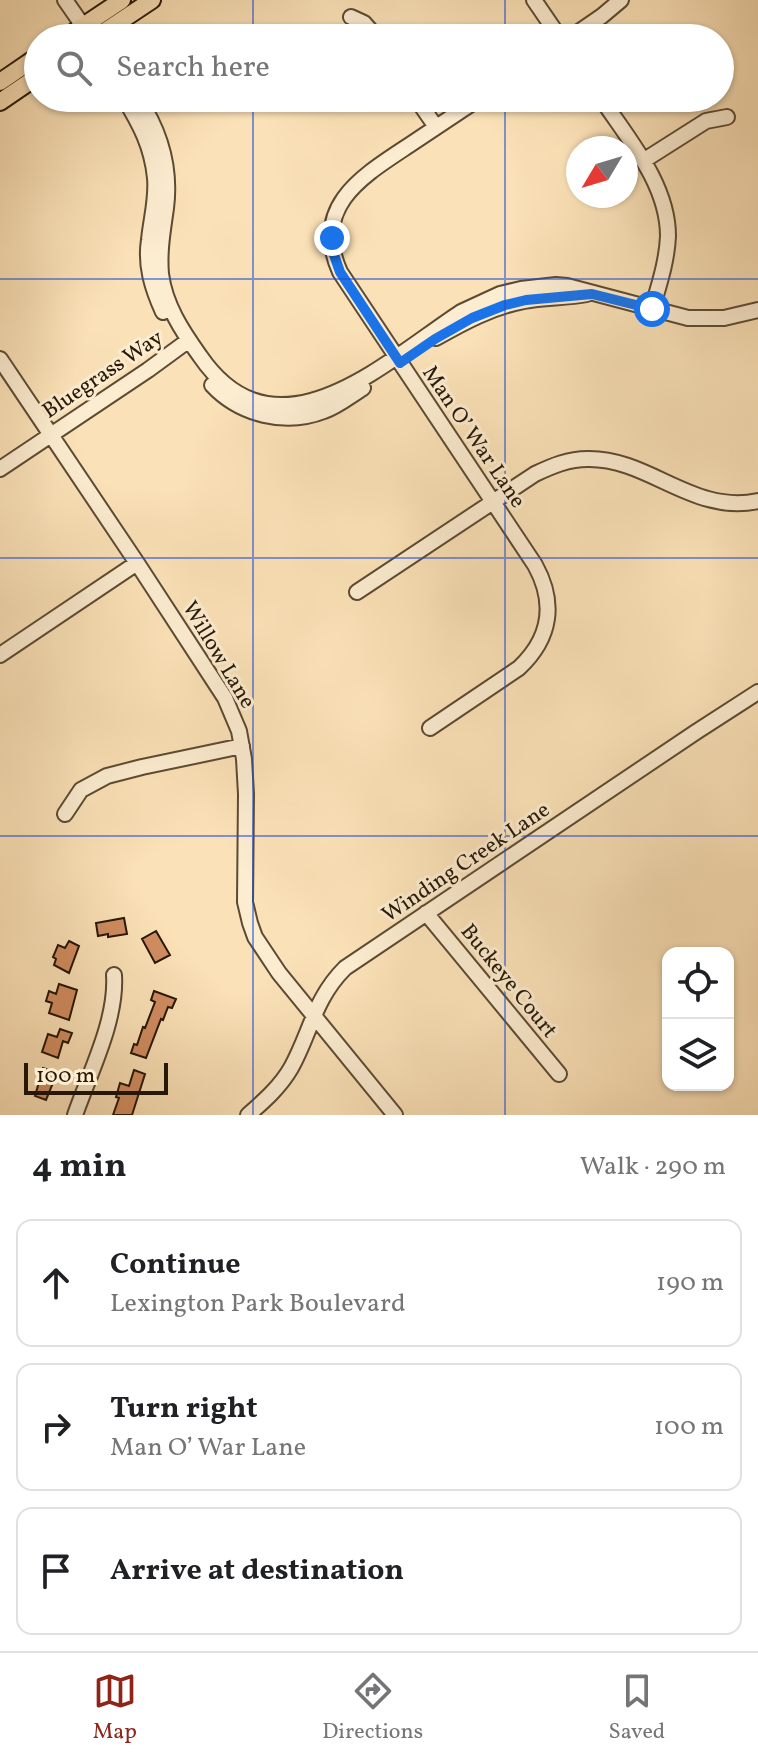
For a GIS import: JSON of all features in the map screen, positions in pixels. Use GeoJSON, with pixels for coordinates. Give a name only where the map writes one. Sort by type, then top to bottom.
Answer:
{"type":"FeatureCollection","features":[{"type":"Feature","properties":{"kind":"main road"},"geometry":{"type":"LineString","coordinates":[[101,24],[122,0]]}},
{"type":"Feature","properties":{"kind":"main road"},"geometry":{"type":"LineString","coordinates":[[111,24],[152,0]]}},
{"type":"Feature","properties":{"kind":"main road"},"geometry":{"type":"LineString","coordinates":[[0,82],[24,66]]}},
{"type":"Feature","properties":{"kind":"main road"},"geometry":{"type":"LineString","coordinates":[[0,102],[24,86]]}},
{"type":"Feature","properties":{"kind":"street"},"geometry":{"type":"LineString","coordinates":[[65,0],[84,24]]}},
{"type":"Feature","properties":{"kind":"street"},"geometry":{"type":"LineString","coordinates":[[534,0],[550,24]]}},
{"type":"Feature","properties":{"kind":"street"},"geometry":{"type":"LineString","coordinates":[[590,24],[621,0]]}},
{"type":"Feature","properties":{"kind":"street"},"geometry":{"type":"LineString","coordinates":[[351,17],[365,24]]}},
{"type":"Feature","properties":{"kind":"street"},"geometry":{"type":"LineString","coordinates":[[132,112],[141,126],[152,159],[155,194],[148,257],[151,281],[166,319],[185,343]]}},
{"type":"Feature","properties":{"kind":"street"},"geometry":{"type":"LineString","coordinates":[[146,112],[164,158],[167,194],[160,257],[164,289],[173,314],[198,369],[233,402],[258,414],[308,416],[334,407],[397,360],[447,332],[492,310],[526,300],[592,294],[688,318],[710,319],[758,310]]}},
{"type":"Feature","properties":{"kind":"street"},"geometry":{"type":"LineString","coordinates":[[426,112],[436,127]]}},
{"type":"Feature","properties":{"kind":"street","name":"Man O’ War Lane"},"geometry":{"type":"LineString","coordinates":[[430,728],[530,658],[544,633],[548,605],[546,591],[542,577],[493,501],[340,272],[333,252],[333,223],[344,197],[358,181],[459,112]]}},
{"type":"Feature","properties":{"kind":"street"},"geometry":{"type":"LineString","coordinates":[[610,112],[643,161],[661,197],[667,225],[665,260],[652,309]]}},
{"type":"Feature","properties":{"kind":"street"},"geometry":{"type":"LineString","coordinates":[[643,161],[706,121],[727,117]]}},
{"type":"Feature","properties":{"kind":"street","name":"Bluegrass Way"},"geometry":{"type":"LineString","coordinates":[[0,469],[185,343]]}},
{"type":"Feature","properties":{"kind":"street","name":"Willow Lane"},"geometry":{"type":"LineString","coordinates":[[0,359],[225,698],[242,746],[246,780],[244,880],[250,923],[262,950],[395,1115]]}},
{"type":"Feature","properties":{"kind":"street"},"geometry":{"type":"LineString","coordinates":[[357,592],[535,474],[575,459],[617,462],[709,501],[738,504],[758,501]]}},
{"type":"Feature","properties":{"kind":"street"},"geometry":{"type":"LineString","coordinates":[[0,655],[137,563]]}},
{"type":"Feature","properties":{"kind":"street","name":"Winding Creek Lane"},"geometry":{"type":"LineString","coordinates":[[248,1115],[278,1086],[290,1069],[326,990],[345,968],[758,692]]}},
{"type":"Feature","properties":{"kind":"street"},"geometry":{"type":"LineString","coordinates":[[65,814],[81,790],[107,776],[242,746]]}},
{"type":"Feature","properties":{"kind":"street","name":"Buckeye Court"},"geometry":{"type":"LineString","coordinates":[[426,913],[559,1074]]}},
{"type":"Feature","properties":{"kind":"street"},"geometry":{"type":"LineString","coordinates":[[75,1115],[111,1014],[114,975]]}},
{"type":"Feature","properties":{"kind":"building"},"geometry":{"type":"Polygon","coordinates":[[[124,918],[127,934],[98,936],[96,923],[124,918]]]}},
{"type":"Feature","properties":{"kind":"building"},"geometry":{"type":"Polygon","coordinates":[[[156,931],[170,955],[155,963],[142,939],[156,931]]]}},
{"type":"Feature","properties":{"kind":"building"},"geometry":{"type":"Polygon","coordinates":[[[69,941],[79,946],[69,973],[54,965],[56,959],[53,957],[58,945],[65,948],[69,941]]]}},
{"type":"Feature","properties":{"kind":"building"},"geometry":{"type":"Polygon","coordinates":[[[59,984],[77,990],[69,1020],[49,1013],[52,1003],[46,1001],[49,991],[56,994],[59,984]]]}},
{"type":"Feature","properties":{"kind":"building"},"geometry":{"type":"Polygon","coordinates":[[[154,991],[176,999],[161,1019],[146,1058],[131,1053],[155,1002],[151,1000],[154,991]]]}},
{"type":"Feature","properties":{"kind":"building"},"geometry":{"type":"Polygon","coordinates":[[[60,1029],[72,1033],[68,1043],[63,1041],[58,1058],[42,1052],[48,1034],[57,1037],[60,1029]]]}},
{"type":"Feature","properties":{"kind":"building"},"geometry":{"type":"Polygon","coordinates":[[[43,1068],[57,1073],[46,1100],[35,1096],[43,1068]]]}},
{"type":"Feature","properties":{"kind":"building"},"geometry":{"type":"Polygon","coordinates":[[[134,1070],[145,1074],[132,1115],[113,1115],[120,1083],[129,1086],[134,1070]]]}},
{"type":"Feature","properties":{"kind":"route"},"geometry":{"type":"LineString","coordinates":[[332,238],[340,272],[400,363],[472,318],[526,300],[592,294],[652,309]]}}]}
